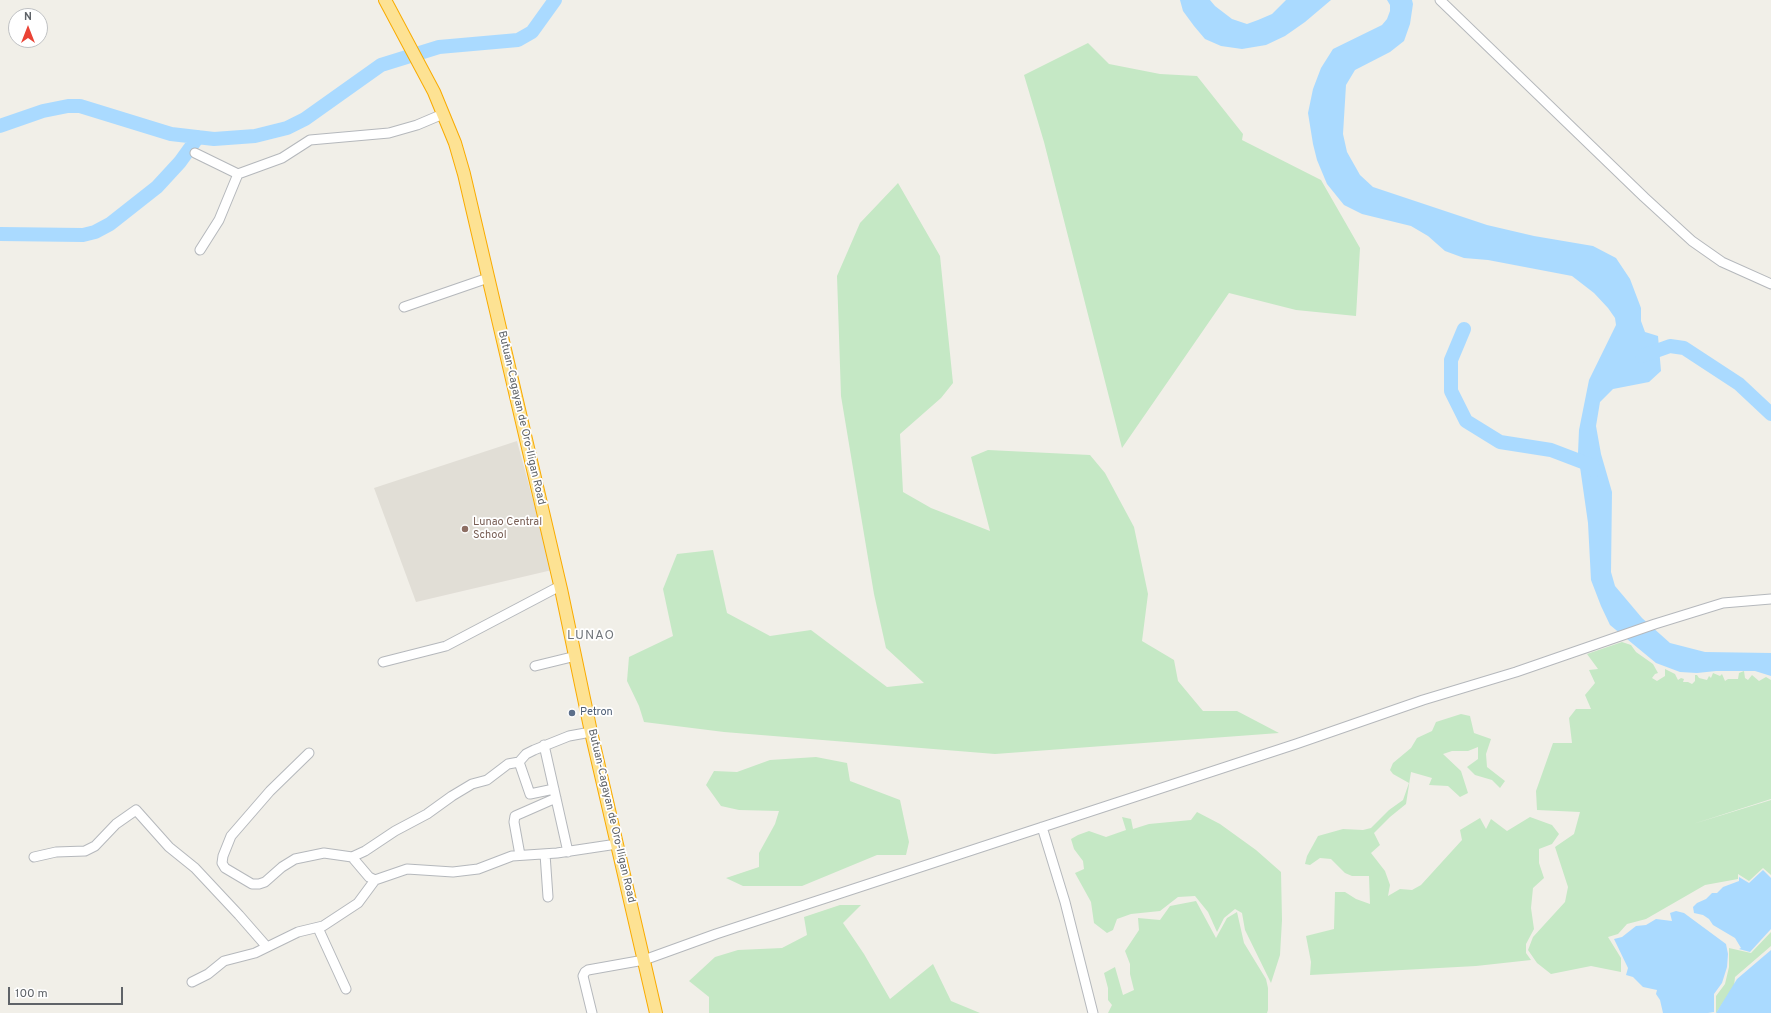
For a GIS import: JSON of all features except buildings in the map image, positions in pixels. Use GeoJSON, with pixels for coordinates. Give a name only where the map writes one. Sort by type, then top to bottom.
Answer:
{"type":"FeatureCollection","features":[{"type":"Feature","properties":{"kind":"highway","name":"Butuan-Cagayan de Oro-Iligan Road"},"geometry":{"type":"LineString","coordinates":[[385,0],[396,18],[434,92],[455,143],[464,174],[560,586],[591,732],[656,1013]]}},
{"type":"Feature","properties":{"kind":"street"},"geometry":{"type":"LineString","coordinates":[[1440,0],[1644,197],[1692,241],[1722,262],[1771,284]]}},
{"type":"Feature","properties":{"kind":"street"},"geometry":{"type":"LineString","coordinates":[[194,153],[238,174],[282,158],[310,140],[390,134],[443,114]]}},
{"type":"Feature","properties":{"kind":"street"},"geometry":{"type":"LineString","coordinates":[[200,250],[216,224],[238,174]]}},
{"type":"Feature","properties":{"kind":"street"},"geometry":{"type":"LineString","coordinates":[[404,307],[488,278]]}},
{"type":"Feature","properties":{"kind":"street"},"geometry":{"type":"LineString","coordinates":[[382,662],[446,646],[560,586]]}},
{"type":"Feature","properties":{"kind":"street"},"geometry":{"type":"LineString","coordinates":[[592,1013],[583,976],[585,972],[644,960],[716,934],[1296,744],[1423,700],[1516,672],[1655,624],[1723,603],[1771,599]]}},
{"type":"Feature","properties":{"kind":"street"},"geometry":{"type":"LineString","coordinates":[[535,666],[576,656]]}},
{"type":"Feature","properties":{"kind":"street"},"geometry":{"type":"LineString","coordinates":[[309,753],[270,791],[239,825],[225,848],[222,864],[225,868],[252,884],[265,882],[288,863],[305,856],[324,853],[352,857],[365,851],[395,831],[427,814],[472,784],[487,780],[508,764],[519,762],[526,754],[544,745],[569,736],[591,732]]}},
{"type":"Feature","properties":{"kind":"street"},"geometry":{"type":"LineString","coordinates":[[544,745],[568,852]]}},
{"type":"Feature","properties":{"kind":"street"},"geometry":{"type":"LineString","coordinates":[[519,762],[530,794],[555,794]]}},
{"type":"Feature","properties":{"kind":"street"},"geometry":{"type":"LineString","coordinates":[[520,855],[514,822],[515,816],[555,794]]}},
{"type":"Feature","properties":{"kind":"street"},"geometry":{"type":"LineString","coordinates":[[34,857],[56,852],[85,851],[95,846],[116,824],[136,810],[169,847],[195,868],[240,915],[267,947]]}},
{"type":"Feature","properties":{"kind":"street"},"geometry":{"type":"LineString","coordinates":[[1042,827],[1065,902],[1093,1013]]}},
{"type":"Feature","properties":{"kind":"street"},"geometry":{"type":"LineString","coordinates":[[192,982],[208,974],[224,961],[254,953],[298,932],[318,928],[354,906],[375,880],[407,869],[453,872],[478,869],[505,858],[520,855],[568,852],[618,844]]}},
{"type":"Feature","properties":{"kind":"street"},"geometry":{"type":"LineString","coordinates":[[545,854],[548,897]]}},
{"type":"Feature","properties":{"kind":"street"},"geometry":{"type":"LineString","coordinates":[[352,857],[369,877],[375,880]]}},
{"type":"Feature","properties":{"kind":"street"},"geometry":{"type":"LineString","coordinates":[[318,928],[346,989]]}},
{"type":"Feature","properties":{"kind":"shaded area","name":"Lunao Central School"},"geometry":{"type":"Polygon","coordinates":[[[517,441],[552,570],[416,602],[374,488],[517,441]]]}},
{"type":"Feature","properties":{"kind":"green space"},"geometry":{"type":"Polygon","coordinates":[[[1088,43],[1109,64],[1160,74],[1197,76],[1243,134],[1242,140],[1321,180],[1360,248],[1356,316],[1296,310],[1229,293],[1122,448],[1044,142],[1024,75],[1088,43]]]}},
{"type":"Feature","properties":{"kind":"green space"},"geometry":{"type":"Polygon","coordinates":[[[898,183],[940,256],[953,383],[941,398],[900,434],[903,492],[931,508],[990,531],[971,457],[988,450],[1090,455],[1105,473],[1134,527],[1148,594],[1142,641],[1174,660],[1178,681],[1203,711],[1237,711],[1279,733],[995,754],[724,732],[644,722],[639,706],[627,681],[629,657],[673,636],[663,589],[677,554],[713,550],[727,613],[770,636],[811,630],[887,687],[924,683],[886,648],[874,594],[841,396],[837,276],[860,223],[898,183]]]}},
{"type":"Feature","properties":{"kind":"green space"},"geometry":{"type":"Polygon","coordinates":[[[1622,642],[1631,645],[1636,652],[1653,664],[1658,673],[1652,678],[1657,681],[1665,676],[1665,669],[1675,674],[1678,680],[1681,678],[1684,679],[1683,682],[1692,684],[1695,681],[1695,675],[1699,678],[1707,680],[1709,676],[1711,678],[1713,673],[1720,676],[1722,674],[1725,681],[1728,679],[1738,679],[1739,673],[1744,671],[1745,678],[1748,680],[1752,675],[1759,681],[1766,677],[1771,680],[1771,799],[1693,824],[1771,800],[1771,875],[1763,868],[1749,881],[1738,874],[1738,879],[1705,885],[1646,919],[1627,924],[1618,934],[1608,937],[1621,958],[1621,972],[1591,966],[1551,974],[1537,963],[1528,950],[1533,937],[1565,902],[1568,887],[1555,847],[1574,834],[1580,812],[1537,810],[1536,791],[1553,743],[1572,743],[1569,718],[1576,709],[1591,709],[1585,695],[1595,683],[1589,670],[1598,669],[1587,654],[1622,642]]]}},
{"type":"Feature","properties":{"kind":"green space"},"geometry":{"type":"Polygon","coordinates":[[[1461,714],[1470,716],[1474,733],[1491,739],[1486,754],[1487,767],[1505,781],[1500,788],[1492,780],[1475,775],[1467,767],[1478,759],[1478,747],[1468,751],[1452,751],[1443,754],[1461,771],[1468,793],[1460,797],[1448,786],[1429,785],[1432,778],[1411,772],[1406,804],[1374,833],[1380,845],[1371,853],[1385,871],[1390,885],[1388,896],[1400,889],[1412,890],[1421,885],[1462,840],[1460,830],[1480,818],[1486,829],[1491,819],[1507,831],[1530,817],[1552,825],[1559,834],[1552,844],[1539,849],[1539,863],[1544,878],[1533,888],[1531,908],[1534,929],[1526,944],[1526,953],[1531,960],[1476,966],[1310,975],[1311,962],[1306,936],[1334,929],[1335,892],[1345,892],[1356,899],[1370,904],[1369,876],[1352,876],[1345,873],[1331,859],[1320,858],[1310,865],[1305,864],[1307,856],[1318,836],[1343,829],[1363,830],[1371,828],[1389,810],[1403,800],[1409,783],[1393,774],[1390,770],[1393,763],[1411,748],[1417,738],[1432,731],[1436,722],[1461,714]]]}},
{"type":"Feature","properties":{"kind":"green space"},"geometry":{"type":"Polygon","coordinates":[[[816,757],[847,763],[850,781],[900,800],[909,842],[906,855],[877,855],[802,886],[743,886],[726,878],[759,867],[759,853],[775,824],[779,811],[739,810],[721,806],[706,785],[714,771],[737,772],[770,760],[816,757]]]}},
{"type":"Feature","properties":{"kind":"green space"},"geometry":{"type":"Polygon","coordinates":[[[1197,812],[1220,824],[1256,850],[1281,872],[1282,920],[1280,955],[1271,983],[1245,930],[1242,913],[1235,909],[1224,918],[1217,932],[1208,912],[1195,896],[1178,897],[1160,911],[1131,914],[1117,919],[1113,930],[1107,933],[1094,923],[1091,902],[1075,873],[1084,869],[1083,861],[1074,849],[1071,839],[1089,831],[1106,837],[1126,830],[1122,817],[1131,819],[1133,829],[1149,824],[1191,820],[1197,812]]]}},
{"type":"Feature","properties":{"kind":"green space"},"geometry":{"type":"Polygon","coordinates":[[[1196,901],[1216,938],[1227,918],[1237,912],[1244,943],[1266,979],[1268,988],[1267,1013],[1108,1013],[1112,1005],[1108,1000],[1108,988],[1104,973],[1115,967],[1123,995],[1134,990],[1130,974],[1130,964],[1125,951],[1139,930],[1138,918],[1160,920],[1170,906],[1196,901]]]}},
{"type":"Feature","properties":{"kind":"green space"},"geometry":{"type":"Polygon","coordinates":[[[840,905],[861,905],[843,923],[864,954],[890,999],[933,964],[951,1001],[980,1013],[709,1013],[709,997],[689,981],[715,957],[738,950],[782,948],[807,935],[804,917],[840,905]]]}},
{"type":"Feature","properties":{"kind":"green space"},"geometry":{"type":"Polygon","coordinates":[[[1771,932],[1771,946],[1735,977],[1734,987],[1716,1013],[1716,996],[1725,984],[1729,967],[1729,948],[1751,953],[1771,932]]]}},
{"type":"Feature","properties":{"kind":"water"},"geometry":{"type":"Polygon","coordinates":[[[1180,0],[1210,0],[1215,6],[1232,19],[1247,24],[1272,14],[1286,0],[1331,0],[1305,22],[1285,36],[1266,45],[1242,49],[1221,46],[1205,39],[1183,11],[1180,0]]]}},
{"type":"Feature","properties":{"kind":"water"},"geometry":{"type":"Polygon","coordinates":[[[1387,0],[1412,0],[1413,4],[1410,24],[1404,41],[1390,52],[1355,70],[1346,85],[1343,134],[1347,152],[1360,175],[1373,187],[1487,225],[1534,236],[1593,246],[1616,258],[1630,279],[1641,308],[1641,321],[1645,332],[1658,336],[1661,371],[1649,382],[1613,389],[1600,402],[1596,426],[1601,454],[1612,492],[1611,572],[1615,586],[1642,618],[1670,643],[1705,652],[1771,653],[1771,676],[1755,671],[1716,671],[1697,673],[1680,672],[1656,663],[1610,625],[1601,606],[1591,580],[1588,523],[1578,453],[1579,430],[1589,380],[1616,325],[1615,318],[1608,308],[1594,293],[1572,276],[1488,260],[1464,258],[1445,251],[1428,236],[1411,226],[1362,214],[1344,205],[1327,184],[1317,160],[1308,113],[1313,89],[1321,68],[1333,49],[1382,25],[1387,19],[1390,11],[1390,5],[1387,0]]]}},
{"type":"Feature","properties":{"kind":"water"},"geometry":{"type":"Polygon","coordinates":[[[1763,870],[1771,878],[1771,929],[1750,952],[1739,949],[1741,948],[1735,938],[1713,925],[1709,919],[1703,915],[1694,913],[1693,907],[1697,903],[1706,899],[1712,893],[1717,893],[1723,887],[1739,881],[1739,877],[1749,883],[1763,870]]]}},
{"type":"Feature","properties":{"kind":"water"},"geometry":{"type":"Polygon","coordinates":[[[1676,911],[1684,913],[1726,944],[1728,954],[1727,967],[1722,983],[1714,994],[1714,1012],[1663,1013],[1660,1000],[1656,994],[1657,990],[1643,987],[1633,977],[1626,975],[1628,968],[1614,939],[1622,937],[1636,926],[1646,925],[1656,919],[1672,921],[1670,913],[1676,911]]]}},
{"type":"Feature","properties":{"kind":"water"},"geometry":{"type":"Polygon","coordinates":[[[1771,950],[1771,1013],[1716,1013],[1737,979],[1771,950]]]}},
{"type":"Feature","properties":{"kind":"waterway"},"geometry":{"type":"LineString","coordinates":[[0,126],[43,111],[68,106],[80,106],[171,134],[214,139],[255,136],[287,128],[305,119],[381,65],[439,47],[518,40],[532,32],[555,0]]}},
{"type":"Feature","properties":{"kind":"waterway"},"geometry":{"type":"LineString","coordinates":[[0,234],[83,235],[95,232],[110,224],[157,187],[180,162],[198,137]]}},
{"type":"Feature","properties":{"kind":"waterway"},"geometry":{"type":"LineString","coordinates":[[1464,329],[1451,360],[1451,391],[1466,421],[1500,442],[1551,450],[1593,466],[1594,470]]}},
{"type":"Feature","properties":{"kind":"waterway"},"geometry":{"type":"LineString","coordinates":[[1642,356],[1670,346],[1684,348],[1739,384],[1771,414]]}},
{"type":"Feature","properties":{"kind":"place","name":"Lunao Central School"},"geometry":{"type":"Point","coordinates":[465,529]}},
{"type":"Feature","properties":{"kind":"place","name":"Petron"},"geometry":{"type":"Point","coordinates":[572,713]}},
{"type":"Feature","properties":{"kind":"district","name":"LUNAO"},"geometry":{"type":"Point","coordinates":[591,636]}}]}
